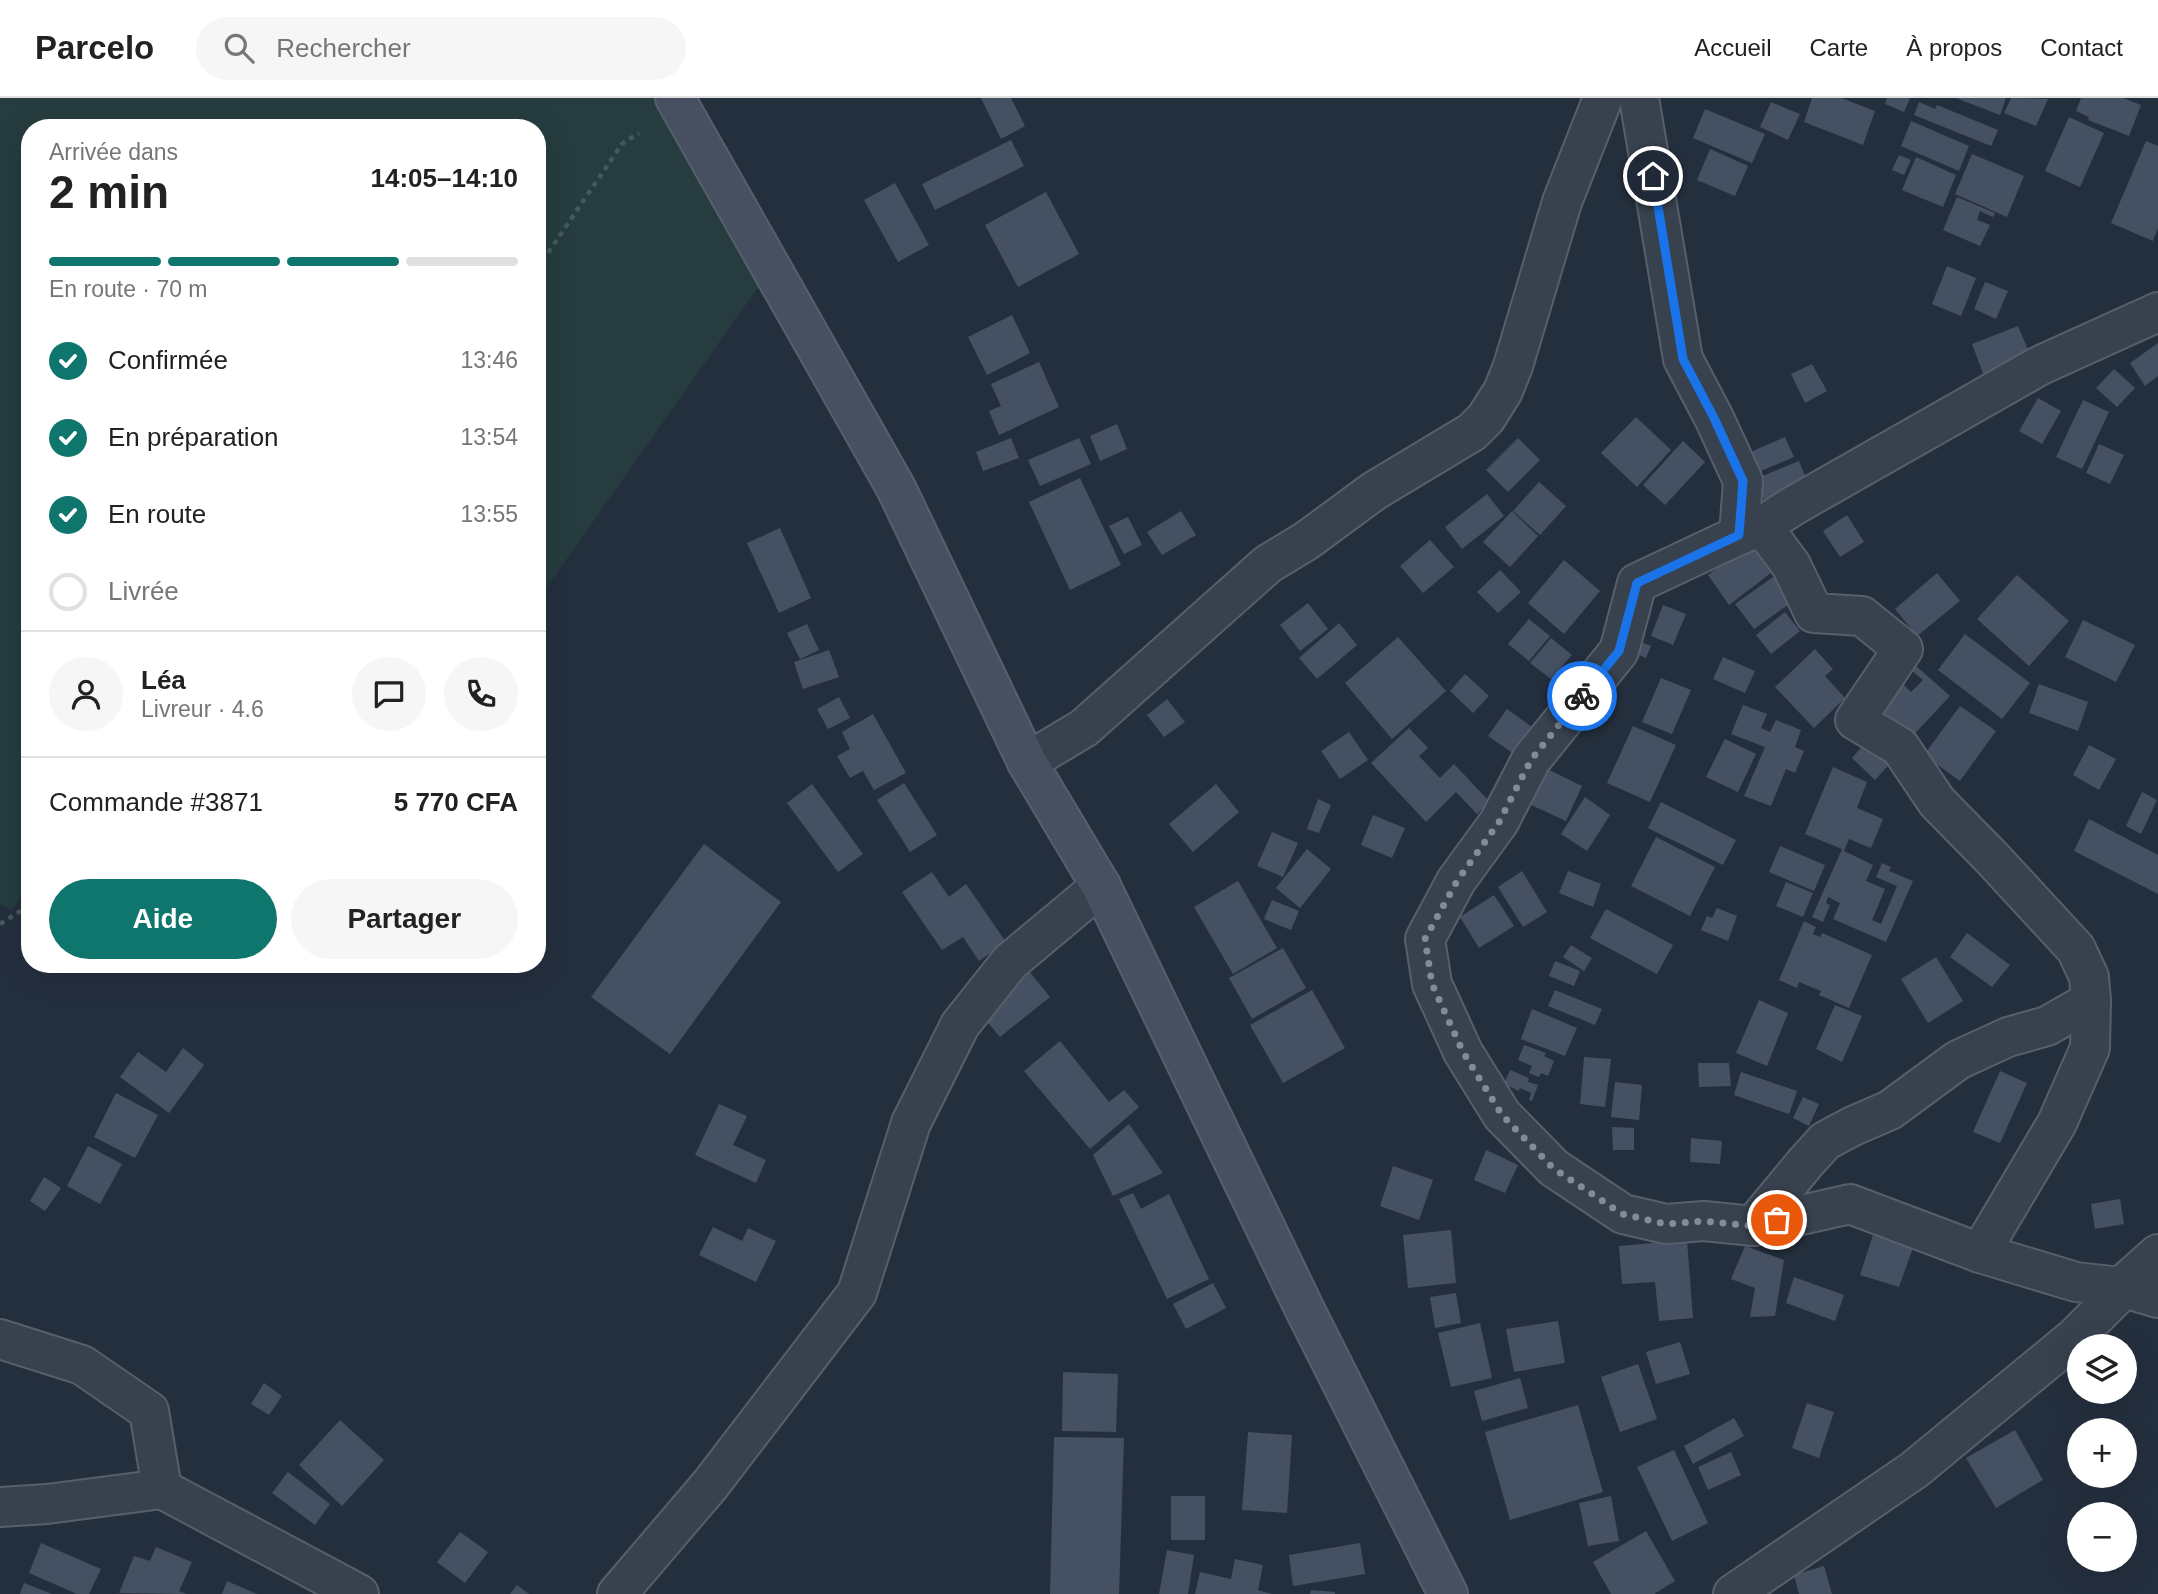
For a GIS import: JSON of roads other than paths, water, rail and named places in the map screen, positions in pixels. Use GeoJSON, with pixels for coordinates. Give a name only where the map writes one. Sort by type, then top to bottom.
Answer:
{"type":"FeatureCollection","features":[{"type":"Feature","properties":{"kind":"street"},"geometry":{"type":"LineString","coordinates":[[1027,762],[1084,728],[1268,564],[1306,541],[1374,491],[1472,432],[1486,418],[1503,391],[1513,366],[1562,202],[1603,98]]}},
{"type":"Feature","properties":{"kind":"street"},"geometry":{"type":"LineString","coordinates":[[1639,98],[1683,359],[1743,481],[1751,531],[1791,565],[1814,613],[1863,616],[1903,649],[1855,720],[1900,747],[1937,802],[2076,949],[2089,977],[2090,1048],[2057,1123],[1980,1253]]}},
{"type":"Feature","properties":{"kind":"street"},"geometry":{"type":"LineString","coordinates":[[677,102],[896,488],[1027,762],[1101,886],[1304,1310],[1448,1594]]}},
{"type":"Feature","properties":{"kind":"street"},"geometry":{"type":"LineString","coordinates":[[2158,312],[2039,366],[1751,531],[1637,583],[1619,651],[1531,760],[1499,822],[1457,881],[1425,939],[1432,984],[1463,1052],[1502,1115],[1553,1168],[1622,1214],[1666,1224],[1704,1221],[1752,1226],[1850,1204],[1980,1253],[2076,1282],[2121,1287],[2158,1297]]}},
{"type":"Feature","properties":{"kind":"street"},"geometry":{"type":"LineString","coordinates":[[617,1594],[710,1485],[857,1293],[911,1123],[960,1025],[1010,962],[1101,886]]}},
{"type":"Feature","properties":{"kind":"street"},"geometry":{"type":"LineString","coordinates":[[1752,1226],[1825,1142],[1890,1110],[1958,1060],[2008,1037],[2047,1026],[2091,1001]]}},
{"type":"Feature","properties":{"kind":"street"},"geometry":{"type":"LineString","coordinates":[[1733,1594],[1914,1470],[2074,1338],[2114,1298],[2121,1287],[2158,1254]]}},
{"type":"Feature","properties":{"kind":"street"},"geometry":{"type":"LineString","coordinates":[[0,1339],[82,1365],[149,1411],[162,1489]]}},
{"type":"Feature","properties":{"kind":"street"},"geometry":{"type":"LineString","coordinates":[[0,1507],[47,1504],[162,1489],[359,1594]]}}]}
